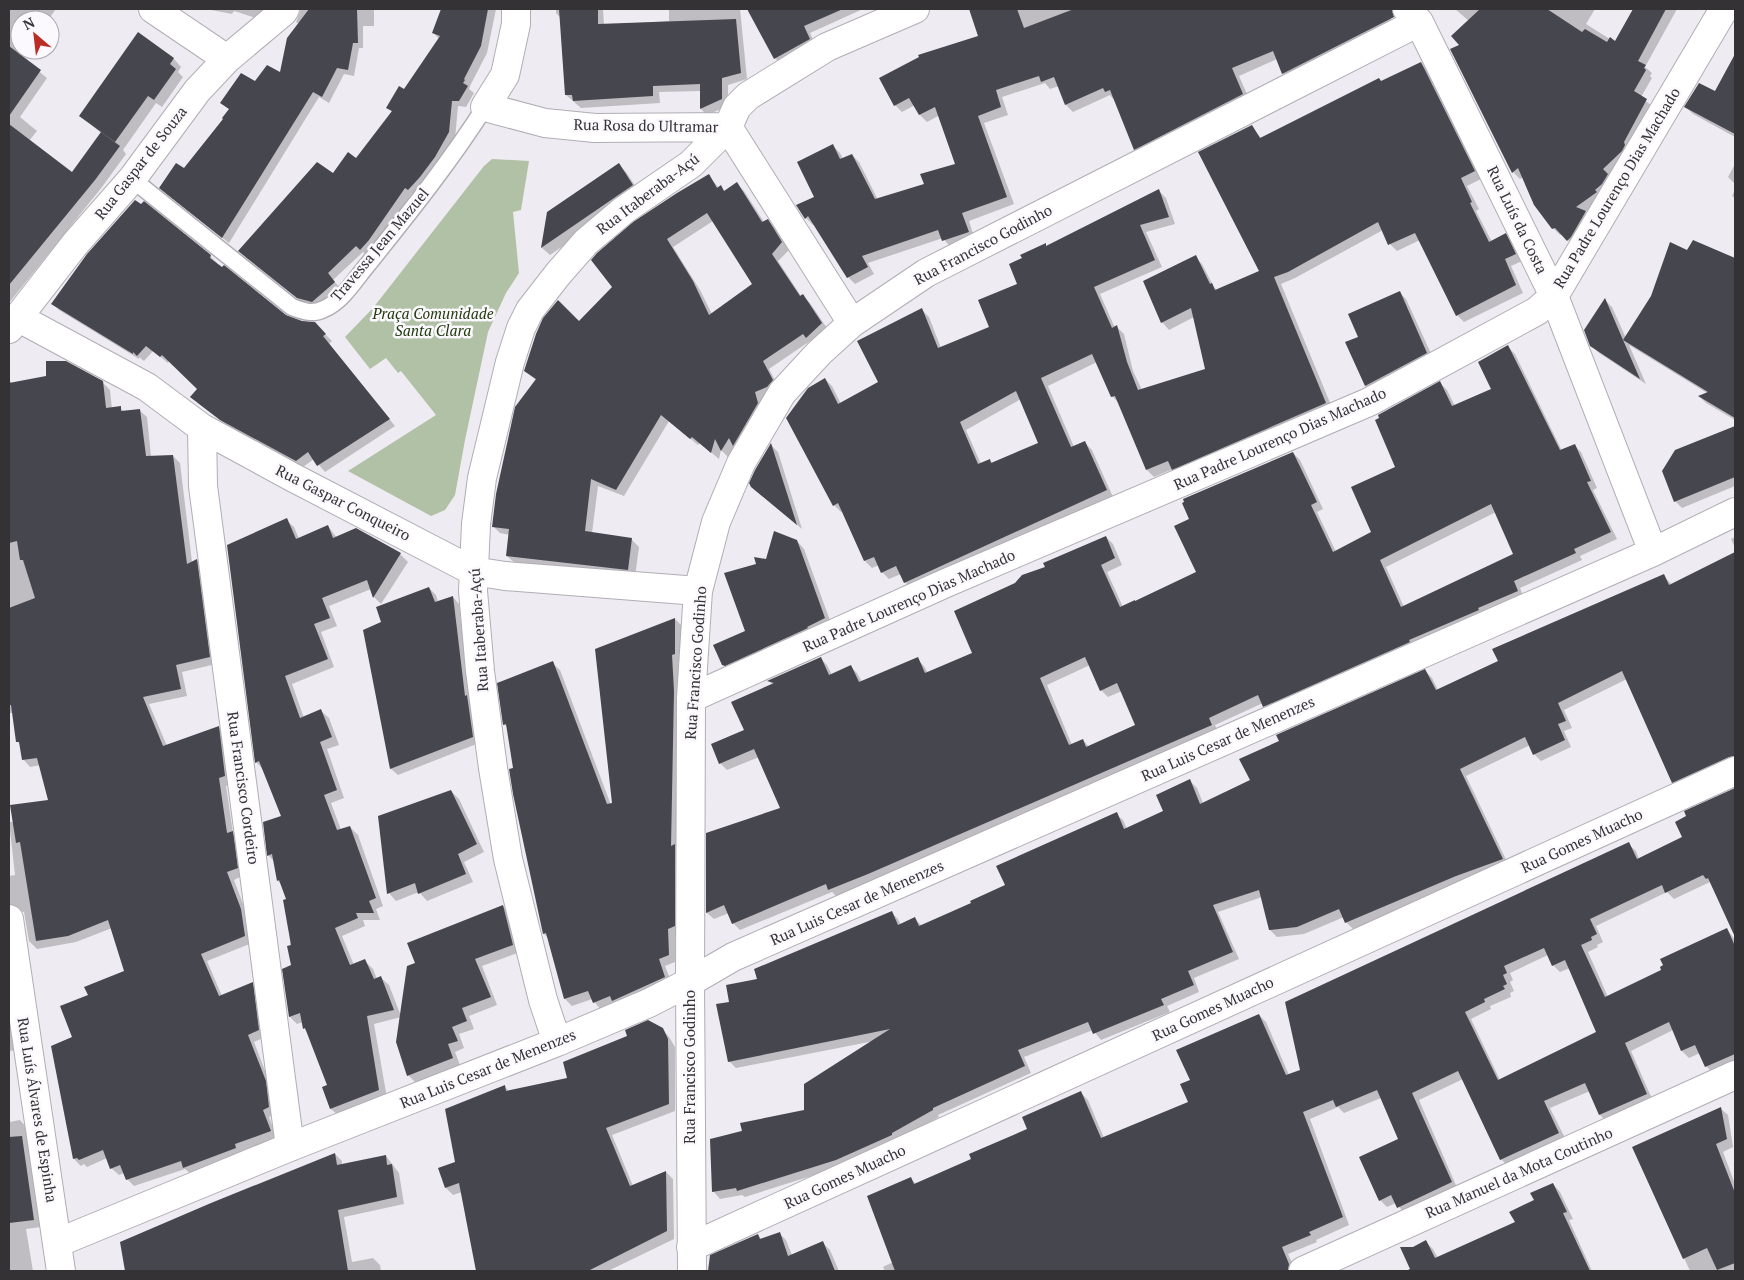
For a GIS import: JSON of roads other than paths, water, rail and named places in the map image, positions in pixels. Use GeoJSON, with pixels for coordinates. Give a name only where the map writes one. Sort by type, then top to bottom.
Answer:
{"type":"FeatureCollection","features":[{"type":"Feature","properties":{"kind":"street"},"geometry":{"type":"LineString","coordinates":[[153,9],[227,59]]}},
{"type":"Feature","properties":{"kind":"street","name":"Rua Gaspar de Souza"},"geometry":{"type":"LineString","coordinates":[[14,324],[75,244],[132,179],[198,90],[227,59],[285,9]]}},
{"type":"Feature","properties":{"kind":"street"},"geometry":{"type":"LineString","coordinates":[[485,107],[505,75],[516,24],[516,9]]}},
{"type":"Feature","properties":{"kind":"street","name":"Rua Itaberaba-Açú"},"geometry":{"type":"LineString","coordinates":[[557,1042],[543,1000],[508,859],[480,671],[473,591],[476,524],[482,478],[510,362],[521,328],[530,310],[586,242],[624,210],[691,164],[728,127],[737,107],[748,96],[827,47],[915,9]]}},
{"type":"Feature","properties":{"kind":"street","name":"Rua Padre Lourenço Dias Machado"},"geometry":{"type":"LineString","coordinates":[[691,698],[946,583],[1369,402],[1537,311],[1554,296],[1724,9]]}},
{"type":"Feature","properties":{"kind":"street","name":"Rua Luís da Costa"},"geometry":{"type":"LineString","coordinates":[[1417,13],[1554,296],[1653,552]]}},
{"type":"Feature","properties":{"kind":"street","name":"Rua Francisco Godinho"},"geometry":{"type":"LineString","coordinates":[[691,1259],[691,698],[698,591],[716,522],[741,462],[782,393],[818,353],[852,323],[926,273],[1417,13]]}},
{"type":"Feature","properties":{"kind":"street","name":"Rua Rosa do Ultramar"},"geometry":{"type":"LineString","coordinates":[[485,107],[545,123],[596,128],[728,127],[852,323]]}},
{"type":"Feature","properties":{"kind":"street","name":"Rua Gaspar Conqueiro"},"geometry":{"type":"LineString","coordinates":[[14,324],[147,386],[202,428],[292,478],[473,570],[504,576],[698,591]]}},
{"type":"Feature","properties":{"kind":"street","name":"Rua Francisco Cordeiro"},"geometry":{"type":"LineString","coordinates":[[202,428],[203,486],[290,1147]]}},
{"type":"Feature","properties":{"kind":"street","name":"Rua Luis Cesar de Menenzes"},"geometry":{"type":"LineString","coordinates":[[57,1243],[290,1147],[557,1042],[649,1003],[734,957],[1653,552],[1735,512]]}},
{"type":"Feature","properties":{"kind":"street","name":"Rua Gomes Muacho"},"geometry":{"type":"LineString","coordinates":[[691,1259],[1735,771]]}},
{"type":"Feature","properties":{"kind":"street","name":"Rua Luís Álvares de Espinha"},"geometry":{"type":"LineString","coordinates":[[9,919],[61,1271]]}},
{"type":"Feature","properties":{"kind":"street","name":"Rua Manuel da Mota Coutinho"},"geometry":{"type":"LineString","coordinates":[[1303,1271],[1735,1075]]}},
{"type":"Feature","properties":{"kind":"lane","name":"Travessa Jean Mazuel"},"geometry":{"type":"LineString","coordinates":[[132,179],[292,307],[307,313],[324,309],[339,299],[406,216],[470,131],[485,107]]}},
{"type":"Feature","properties":{"kind":"park label","name":"Praça Comunidade Santa Clara"},"geometry":{"type":"Point","coordinates":[433,322]}}]}
